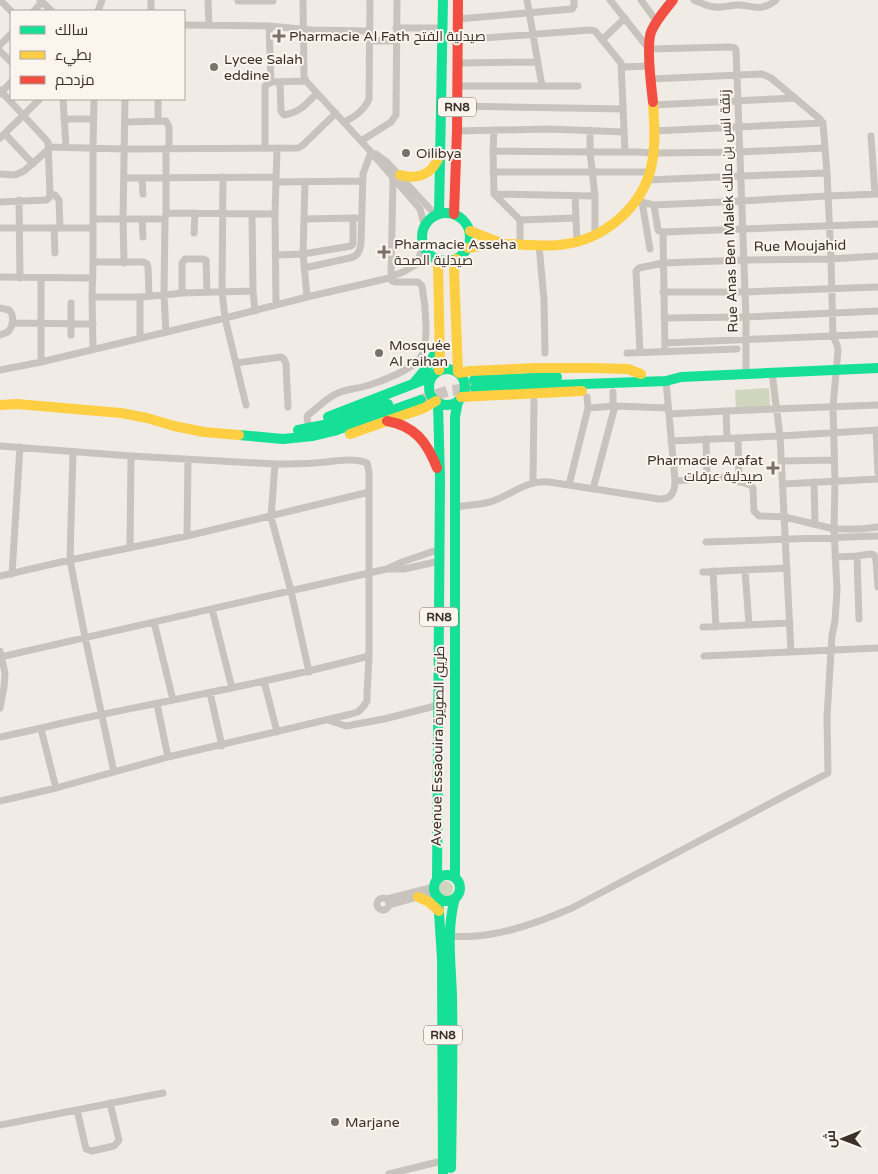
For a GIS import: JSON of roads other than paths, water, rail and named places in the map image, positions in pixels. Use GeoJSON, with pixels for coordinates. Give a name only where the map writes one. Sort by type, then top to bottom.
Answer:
{"type":"FeatureCollection","features":[{"type":"Feature","properties":{"kind":"main road","name":"RN8"},"geometry":{"type":"LineString","coordinates":[[438,214],[443,0]]}},
{"type":"Feature","properties":{"kind":"main road","name":"RN8"},"geometry":{"type":"LineString","coordinates":[[454,214],[458,106],[458,0]]}},
{"type":"Feature","properties":{"kind":"main road"},"geometry":{"type":"LineString","coordinates":[[468,248],[502,244],[558,245],[577,242],[595,236],[608,228],[639,202],[648,176],[653,153],[650,35],[673,0]]}},
{"type":"Feature","properties":{"kind":"main road"},"geometry":{"type":"LineString","coordinates":[[396,176],[415,178],[424,175],[436,165],[440,156]]}},
{"type":"Feature","properties":{"kind":"main road"},"geometry":{"type":"LineString","coordinates":[[438,214],[454,214],[464,221],[470,231],[468,248],[456,259],[446,261],[436,259],[428,252],[424,245],[422,236],[424,227],[430,219],[438,214]]}},
{"type":"Feature","properties":{"kind":"main road"},"geometry":{"type":"LineString","coordinates":[[470,231],[502,244]]}},
{"type":"Feature","properties":{"kind":"main road"},"geometry":{"type":"LineString","coordinates":[[436,259],[440,365],[429,384],[430,392],[437,402],[448,405],[460,399],[624,387],[634,385],[642,378]]}},
{"type":"Feature","properties":{"kind":"main road"},"geometry":{"type":"LineString","coordinates":[[456,259],[454,271],[458,373]]}},
{"type":"Feature","properties":{"kind":"main road"},"geometry":{"type":"LineString","coordinates":[[410,386],[430,365],[440,338]]}},
{"type":"Feature","properties":{"kind":"main road"},"geometry":{"type":"LineString","coordinates":[[458,373],[519,369],[628,369],[642,378],[666,381],[681,377],[878,368]]}},
{"type":"Feature","properties":{"kind":"main road"},"geometry":{"type":"LineString","coordinates":[[292,435],[308,424],[410,386],[448,369],[458,373],[463,379],[465,386],[460,399]]}},
{"type":"Feature","properties":{"kind":"main road"},"geometry":{"type":"LineString","coordinates":[[475,384],[642,378],[668,374],[681,377]]}},
{"type":"Feature","properties":{"kind":"main road"},"geometry":{"type":"LineString","coordinates":[[0,400],[17,404],[121,414],[147,418],[204,432],[275,439],[292,435],[313,436],[334,432],[421,396]]}},
{"type":"Feature","properties":{"kind":"main road","name":"Avenue Essaouira طريق الصويرة"},"geometry":{"type":"LineString","coordinates":[[454,877],[455,417],[460,399]]}},
{"type":"Feature","properties":{"kind":"main road"},"geometry":{"type":"LineString","coordinates":[[292,435],[300,441],[308,442],[330,438],[387,421],[437,402]]}},
{"type":"Feature","properties":{"kind":"main road","name":"Avenue Essaouira طريق الصويرة"},"geometry":{"type":"LineString","coordinates":[[437,402],[440,478],[440,561],[436,889],[442,959],[447,1160],[451,1174]]}},
{"type":"Feature","properties":{"kind":"main road"},"geometry":{"type":"LineString","coordinates":[[0,405],[17,404]]}},
{"type":"Feature","properties":{"kind":"main road"},"geometry":{"type":"LineString","coordinates":[[387,421],[404,425],[418,434],[430,450],[440,478]]}},
{"type":"Feature","properties":{"kind":"main road"},"geometry":{"type":"LineString","coordinates":[[454,877],[443,876],[436,889],[444,901],[455,898]]}},
{"type":"Feature","properties":{"kind":"main road","name":"RN8"},"geometry":{"type":"LineString","coordinates":[[454,877],[460,886],[460,893],[455,898]]}},
{"type":"Feature","properties":{"kind":"main road"},"geometry":{"type":"LineString","coordinates":[[418,897],[429,902],[439,910]]}},
{"type":"Feature","properties":{"kind":"main road","name":"Avenue Essaouira طريق الصويرة"},"geometry":{"type":"LineString","coordinates":[[443,1174],[447,1160],[452,995],[450,936],[451,916],[455,898]]}},
{"type":"Feature","properties":{"kind":"street"},"geometry":{"type":"LineString","coordinates":[[0,0],[10,10]]}},
{"type":"Feature","properties":{"kind":"street"},"geometry":{"type":"LineString","coordinates":[[208,0],[209,25]]}},
{"type":"Feature","properties":{"kind":"street"},"geometry":{"type":"LineString","coordinates":[[303,0],[304,76],[306,81],[371,152],[384,159],[420,209],[424,227]]}},
{"type":"Feature","properties":{"kind":"street"},"geometry":{"type":"LineString","coordinates":[[344,122],[356,116],[368,101],[370,0]]}},
{"type":"Feature","properties":{"kind":"street"},"geometry":{"type":"LineString","coordinates":[[361,141],[391,122],[396,115],[397,0]]}},
{"type":"Feature","properties":{"kind":"street"},"geometry":{"type":"LineString","coordinates":[[527,0],[542,86]]}},
{"type":"Feature","properties":{"kind":"street"},"geometry":{"type":"LineString","coordinates":[[458,19],[572,9],[574,0]]}},
{"type":"Feature","properties":{"kind":"street"},"geometry":{"type":"LineString","coordinates":[[610,0],[649,49]]}},
{"type":"Feature","properties":{"kind":"street"},"geometry":{"type":"LineString","coordinates":[[641,0],[657,22]]}},
{"type":"Feature","properties":{"kind":"street"},"geometry":{"type":"LineString","coordinates":[[694,0],[716,7],[741,5],[752,8],[760,8],[776,0]]}},
{"type":"Feature","properties":{"kind":"street"},"geometry":{"type":"LineString","coordinates":[[741,5],[750,0]]}},
{"type":"Feature","properties":{"kind":"street"},"geometry":{"type":"LineString","coordinates":[[41,1],[51,10]]}},
{"type":"Feature","properties":{"kind":"street"},"geometry":{"type":"LineString","coordinates":[[238,1],[273,1]]}},
{"type":"Feature","properties":{"kind":"street"},"geometry":{"type":"LineString","coordinates":[[602,40],[625,18]]}},
{"type":"Feature","properties":{"kind":"street"},"geometry":{"type":"LineString","coordinates":[[185,25],[269,26],[370,31]]}},
{"type":"Feature","properties":{"kind":"street"},"geometry":{"type":"LineString","coordinates":[[269,26],[271,82]]}},
{"type":"Feature","properties":{"kind":"street"},"geometry":{"type":"LineString","coordinates":[[396,28],[443,28]]}},
{"type":"Feature","properties":{"kind":"street"},"geometry":{"type":"LineString","coordinates":[[458,40],[592,30],[596,32],[619,59],[622,67],[625,152]]}},
{"type":"Feature","properties":{"kind":"street"},"geometry":{"type":"LineString","coordinates":[[0,45],[10,35]]}},
{"type":"Feature","properties":{"kind":"street"},"geometry":{"type":"LineString","coordinates":[[370,40],[396,41]]}},
{"type":"Feature","properties":{"kind":"street","name":"Rue Anas Ben Malek زنقة انس بن مالك"},"geometry":{"type":"LineString","coordinates":[[649,49],[730,47],[736,50],[746,317],[746,374]]}},
{"type":"Feature","properties":{"kind":"street"},"geometry":{"type":"LineString","coordinates":[[0,51],[10,61]]}},
{"type":"Feature","properties":{"kind":"street"},"geometry":{"type":"LineString","coordinates":[[458,62],[538,62]]}},
{"type":"Feature","properties":{"kind":"street"},"geometry":{"type":"LineString","coordinates":[[622,67],[650,66]]}},
{"type":"Feature","properties":{"kind":"street"},"geometry":{"type":"LineString","coordinates":[[450,936],[465,937],[497,933],[553,916],[572,908],[828,773],[827,717],[836,590],[834,528],[836,481],[833,406],[838,350],[832,336],[831,260],[823,123],[766,75],[651,79]]}},
{"type":"Feature","properties":{"kind":"street"},"geometry":{"type":"LineString","coordinates":[[265,148],[265,88],[267,84],[271,82],[306,81]]}},
{"type":"Feature","properties":{"kind":"street"},"geometry":{"type":"LineString","coordinates":[[280,82],[281,112],[284,115],[300,110],[317,92]]}},
{"type":"Feature","properties":{"kind":"street"},"geometry":{"type":"LineString","coordinates":[[0,202],[46,200],[50,194],[49,148],[46,139],[1,92],[10,83]]}},
{"type":"Feature","properties":{"kind":"street"},"geometry":{"type":"LineString","coordinates":[[458,86],[578,86]]}},
{"type":"Feature","properties":{"kind":"street"},"geometry":{"type":"LineString","coordinates":[[653,106],[795,98]]}},
{"type":"Feature","properties":{"kind":"street"},"geometry":{"type":"LineString","coordinates":[[33,164],[2,136],[39,100]]}},
{"type":"Feature","properties":{"kind":"street"},"geometry":{"type":"LineString","coordinates":[[63,100],[66,148]]}},
{"type":"Feature","properties":{"kind":"street"},"geometry":{"type":"LineString","coordinates":[[93,350],[94,100]]}},
{"type":"Feature","properties":{"kind":"street"},"geometry":{"type":"LineString","coordinates":[[124,263],[125,100]]}},
{"type":"Feature","properties":{"kind":"street"},"geometry":{"type":"LineString","coordinates":[[158,100],[158,120]]}},
{"type":"Feature","properties":{"kind":"street"},"geometry":{"type":"LineString","coordinates":[[458,106],[623,109]]}},
{"type":"Feature","properties":{"kind":"street"},"geometry":{"type":"LineString","coordinates":[[0,174],[15,175],[27,169],[49,148],[296,148],[301,147],[336,113]]}},
{"type":"Feature","properties":{"kind":"street"},"geometry":{"type":"LineString","coordinates":[[64,119],[94,120]]}},
{"type":"Feature","properties":{"kind":"street"},"geometry":{"type":"LineString","coordinates":[[125,122],[158,120],[166,121],[168,124],[164,296],[166,332]]}},
{"type":"Feature","properties":{"kind":"street"},"geometry":{"type":"LineString","coordinates":[[653,131],[823,123]]}},
{"type":"Feature","properties":{"kind":"street"},"geometry":{"type":"LineString","coordinates":[[494,130],[494,194],[520,220],[520,245]]}},
{"type":"Feature","properties":{"kind":"street"},"geometry":{"type":"LineString","coordinates":[[457,131],[590,130],[624,132]]}},
{"type":"Feature","properties":{"kind":"street"},"geometry":{"type":"LineString","coordinates":[[590,130],[595,236]]}},
{"type":"Feature","properties":{"kind":"street"},"geometry":{"type":"LineString","coordinates":[[650,249],[639,202],[654,205],[877,194],[871,136]]}},
{"type":"Feature","properties":{"kind":"street"},"geometry":{"type":"LineString","coordinates":[[276,305],[277,148]]}},
{"type":"Feature","properties":{"kind":"street"},"geometry":{"type":"LineString","coordinates":[[493,151],[653,153],[740,152],[825,148]]}},
{"type":"Feature","properties":{"kind":"street"},"geometry":{"type":"LineString","coordinates":[[304,268],[356,256],[361,248],[363,174],[371,152]]}},
{"type":"Feature","properties":{"kind":"street"},"geometry":{"type":"LineString","coordinates":[[493,172],[592,172],[648,176],[827,174]]}},
{"type":"Feature","properties":{"kind":"street"},"geometry":{"type":"LineString","coordinates":[[396,176],[431,210],[438,214]]}},
{"type":"Feature","properties":{"kind":"street"},"geometry":{"type":"LineString","coordinates":[[308,424],[308,415],[333,395],[387,378],[412,366],[422,356],[425,345],[425,326],[422,286],[418,282],[394,282],[391,280],[396,176]]}},
{"type":"Feature","properties":{"kind":"street"},"geometry":{"type":"LineString","coordinates":[[124,178],[223,177],[305,182],[363,181]]}},
{"type":"Feature","properties":{"kind":"street"},"geometry":{"type":"LineString","coordinates":[[223,177],[222,292],[225,318],[246,405]]}},
{"type":"Feature","properties":{"kind":"street"},"geometry":{"type":"LineString","coordinates":[[142,178],[143,194]]}},
{"type":"Feature","properties":{"kind":"street"},"geometry":{"type":"LineString","coordinates":[[305,182],[303,254],[307,297]]}},
{"type":"Feature","properties":{"kind":"street"},"geometry":{"type":"LineString","coordinates":[[50,194],[55,195],[58,200],[55,253]]}},
{"type":"Feature","properties":{"kind":"street"},"geometry":{"type":"LineString","coordinates":[[494,194],[594,196]]}},
{"type":"Feature","properties":{"kind":"street"},"geometry":{"type":"LineString","coordinates":[[575,196],[577,242]]}},
{"type":"Feature","properties":{"kind":"street"},"geometry":{"type":"LineString","coordinates":[[19,200],[20,278]]}},
{"type":"Feature","properties":{"kind":"street"},"geometry":{"type":"LineString","coordinates":[[654,205],[658,230],[663,232],[878,224]]}},
{"type":"Feature","properties":{"kind":"street"},"geometry":{"type":"LineString","coordinates":[[93,219],[142,219],[195,213],[276,214]]}},
{"type":"Feature","properties":{"kind":"street"},"geometry":{"type":"LineString","coordinates":[[194,234],[195,213]]}},
{"type":"Feature","properties":{"kind":"street"},"geometry":{"type":"LineString","coordinates":[[252,214],[254,311]]}},
{"type":"Feature","properties":{"kind":"street"},"geometry":{"type":"LineString","coordinates":[[276,255],[303,254],[351,246],[353,244],[353,218]]}},
{"type":"Feature","properties":{"kind":"street"},"geometry":{"type":"LineString","coordinates":[[304,219],[361,218]]}},
{"type":"Feature","properties":{"kind":"street"},"geometry":{"type":"LineString","coordinates":[[520,220],[576,218]]}},
{"type":"Feature","properties":{"kind":"street"},"geometry":{"type":"LineString","coordinates":[[142,219],[142,237]]}},
{"type":"Feature","properties":{"kind":"street"},"geometry":{"type":"LineString","coordinates":[[0,228],[93,228]]}},
{"type":"Feature","properties":{"kind":"street"},"geometry":{"type":"LineString","coordinates":[[663,232],[665,347]]}},
{"type":"Feature","properties":{"kind":"street"},"geometry":{"type":"LineString","coordinates":[[414,265],[424,245]]}},
{"type":"Feature","properties":{"kind":"street"},"geometry":{"type":"LineString","coordinates":[[539,245],[544,300],[545,353]]}},
{"type":"Feature","properties":{"kind":"street","name":"Rue Moujahid"},"geometry":{"type":"LineString","coordinates":[[640,352],[637,270],[639,268],[663,262],[831,260],[878,256]]}},
{"type":"Feature","properties":{"kind":"street"},"geometry":{"type":"LineString","coordinates":[[182,293],[182,263],[185,258],[206,260],[207,292]]}},
{"type":"Feature","properties":{"kind":"street"},"geometry":{"type":"LineString","coordinates":[[0,370],[93,350],[391,278],[422,261],[436,259]]}},
{"type":"Feature","properties":{"kind":"street"},"geometry":{"type":"LineString","coordinates":[[93,262],[143,262],[148,265],[149,296]]}},
{"type":"Feature","properties":{"kind":"street"},"geometry":{"type":"LineString","coordinates":[[0,278],[93,278]]}},
{"type":"Feature","properties":{"kind":"street"},"geometry":{"type":"LineString","coordinates":[[41,278],[41,362]]}},
{"type":"Feature","properties":{"kind":"street"},"geometry":{"type":"LineString","coordinates":[[664,292],[745,292],[878,287]]}},
{"type":"Feature","properties":{"kind":"street"},"geometry":{"type":"LineString","coordinates":[[92,297],[140,297],[182,293],[253,291]]}},
{"type":"Feature","properties":{"kind":"street"},"geometry":{"type":"LineString","coordinates":[[140,297],[140,338]]}},
{"type":"Feature","properties":{"kind":"street"},"geometry":{"type":"LineString","coordinates":[[71,303],[72,335]]}},
{"type":"Feature","properties":{"kind":"street"},"geometry":{"type":"LineString","coordinates":[[0,308],[8,309],[11,312],[12,323],[8,332],[0,335]]}},
{"type":"Feature","properties":{"kind":"street"},"geometry":{"type":"LineString","coordinates":[[664,318],[746,317],[878,311]]}},
{"type":"Feature","properties":{"kind":"street"},"geometry":{"type":"LineString","coordinates":[[12,323],[93,324]]}},
{"type":"Feature","properties":{"kind":"street"},"geometry":{"type":"LineString","coordinates":[[627,353],[665,347],[746,340],[878,334]]}},
{"type":"Feature","properties":{"kind":"street"},"geometry":{"type":"LineString","coordinates":[[665,347],[737,349]]}},
{"type":"Feature","properties":{"kind":"street"},"geometry":{"type":"LineString","coordinates":[[236,363],[284,358],[286,364],[288,407]]}},
{"type":"Feature","properties":{"kind":"street"},"geometry":{"type":"LineString","coordinates":[[772,373],[782,462],[791,652]]}},
{"type":"Feature","properties":{"kind":"street"},"geometry":{"type":"LineString","coordinates":[[455,507],[488,502],[533,482],[593,488],[663,500],[671,496],[674,492],[675,481],[666,381]]}},
{"type":"Feature","properties":{"kind":"street"},"geometry":{"type":"LineString","coordinates":[[593,488],[614,406],[613,392]]}},
{"type":"Feature","properties":{"kind":"street"},"geometry":{"type":"LineString","coordinates":[[569,485],[588,408],[587,397]]}},
{"type":"Feature","properties":{"kind":"street"},"geometry":{"type":"LineString","coordinates":[[533,482],[534,401]]}},
{"type":"Feature","properties":{"kind":"street"},"geometry":{"type":"LineString","coordinates":[[588,408],[614,406],[668,411],[726,411],[878,405]]}},
{"type":"Feature","properties":{"kind":"street"},"geometry":{"type":"LineString","coordinates":[[726,411],[728,438]]}},
{"type":"Feature","properties":{"kind":"street"},"geometry":{"type":"LineString","coordinates":[[671,441],[877,430],[878,472]]}},
{"type":"Feature","properties":{"kind":"street"},"geometry":{"type":"LineString","coordinates":[[738,438],[739,482]]}},
{"type":"Feature","properties":{"kind":"street"},"geometry":{"type":"LineString","coordinates":[[706,439],[707,479]]}},
{"type":"Feature","properties":{"kind":"street"},"geometry":{"type":"LineString","coordinates":[[0,446],[275,464],[362,461],[367,463],[369,468],[368,694],[367,701],[358,712],[222,746],[168,757],[56,788],[0,800]]}},
{"type":"Feature","properties":{"kind":"street"},"geometry":{"type":"LineString","coordinates":[[12,574],[20,447]]}},
{"type":"Feature","properties":{"kind":"street"},"geometry":{"type":"LineString","coordinates":[[72,452],[70,560],[114,772]]}},
{"type":"Feature","properties":{"kind":"street"},"geometry":{"type":"LineString","coordinates":[[130,548],[131,456]]}},
{"type":"Feature","properties":{"kind":"street"},"geometry":{"type":"LineString","coordinates":[[187,536],[188,459]]}},
{"type":"Feature","properties":{"kind":"street"},"geometry":{"type":"LineString","coordinates":[[782,462],[834,460]]}},
{"type":"Feature","properties":{"kind":"street"},"geometry":{"type":"LineString","coordinates":[[275,464],[271,516],[291,591],[309,672]]}},
{"type":"Feature","properties":{"kind":"street"},"geometry":{"type":"LineString","coordinates":[[675,481],[729,478],[749,484],[753,487],[754,511],[757,515],[785,517],[834,528],[861,529],[878,527]]}},
{"type":"Feature","properties":{"kind":"street"},"geometry":{"type":"LineString","coordinates":[[783,484],[878,479]]}},
{"type":"Feature","properties":{"kind":"street"},"geometry":{"type":"LineString","coordinates":[[814,482],[815,524]]}},
{"type":"Feature","properties":{"kind":"street"},"geometry":{"type":"LineString","coordinates":[[0,576],[187,536],[369,492]]}},
{"type":"Feature","properties":{"kind":"street"},"geometry":{"type":"LineString","coordinates":[[706,542],[878,536]]}},
{"type":"Feature","properties":{"kind":"street"},"geometry":{"type":"LineString","coordinates":[[0,708],[5,673],[0,655],[387,569],[440,549]]}},
{"type":"Feature","properties":{"kind":"street"},"geometry":{"type":"LineString","coordinates":[[836,557],[874,555],[878,587]]}},
{"type":"Feature","properties":{"kind":"street"},"geometry":{"type":"LineString","coordinates":[[857,556],[859,619]]}},
{"type":"Feature","properties":{"kind":"street"},"geometry":{"type":"LineString","coordinates":[[387,569],[404,569],[440,561]]}},
{"type":"Feature","properties":{"kind":"street"},"geometry":{"type":"LineString","coordinates":[[702,572],[787,568]]}},
{"type":"Feature","properties":{"kind":"street"},"geometry":{"type":"LineString","coordinates":[[745,570],[749,625]]}},
{"type":"Feature","properties":{"kind":"street"},"geometry":{"type":"LineString","coordinates":[[714,571],[716,627]]}},
{"type":"Feature","properties":{"kind":"street"},"geometry":{"type":"LineString","coordinates":[[212,608],[232,688]]}},
{"type":"Feature","properties":{"kind":"street"},"geometry":{"type":"LineString","coordinates":[[154,622],[173,700]]}},
{"type":"Feature","properties":{"kind":"street"},"geometry":{"type":"LineString","coordinates":[[702,627],[790,622]]}},
{"type":"Feature","properties":{"kind":"street"},"geometry":{"type":"LineString","coordinates":[[704,656],[878,648]]}},
{"type":"Feature","properties":{"kind":"street"},"geometry":{"type":"LineString","coordinates":[[0,737],[102,714],[309,672],[369,656]]}},
{"type":"Feature","properties":{"kind":"street"},"geometry":{"type":"LineString","coordinates":[[264,681],[277,732]]}},
{"type":"Feature","properties":{"kind":"street"},"geometry":{"type":"LineString","coordinates":[[210,693],[222,746]]}},
{"type":"Feature","properties":{"kind":"street"},"geometry":{"type":"LineString","coordinates":[[156,704],[168,757]]}},
{"type":"Feature","properties":{"kind":"street"},"geometry":{"type":"LineString","coordinates":[[328,720],[346,726],[384,719],[439,704]]}},
{"type":"Feature","properties":{"kind":"street"},"geometry":{"type":"LineString","coordinates":[[40,728],[56,788]]}},
{"type":"Feature","properties":{"kind":"street"},"geometry":{"type":"LineString","coordinates":[[436,889],[418,897],[388,902],[436,889]]}},
{"type":"Feature","properties":{"kind":"street"},"geometry":{"type":"LineString","coordinates":[[0,1125],[163,1093]]}},
{"type":"Feature","properties":{"kind":"street"},"geometry":{"type":"LineString","coordinates":[[77,1110],[86,1149],[92,1151],[114,1146],[119,1140],[110,1103]]}},
{"type":"Feature","properties":{"kind":"street"},"geometry":{"type":"LineString","coordinates":[[389,1174],[447,1160]]}},
{"type":"Feature","properties":{"kind":"tunnel"},"geometry":{"type":"LineString","coordinates":[[421,400],[448,391],[475,388]]}},
{"type":"Feature","properties":{"kind":"place","name":"Pharmacie Al Fath صيدلية الفتح"},"geometry":{"type":"Point","coordinates":[279,36]}},
{"type":"Feature","properties":{"kind":"place","name":"Lycee Salah eddine"},"geometry":{"type":"Point","coordinates":[214,67]}},
{"type":"Feature","properties":{"kind":"place","name":"Oilibya"},"geometry":{"type":"Point","coordinates":[406,153]}},
{"type":"Feature","properties":{"kind":"place","name":"Pharmacie Asseha صيدلية الصحة"},"geometry":{"type":"Point","coordinates":[384,252]}},
{"type":"Feature","properties":{"kind":"place","name":"Mosquée Al raihan"},"geometry":{"type":"Point","coordinates":[379,353]}},
{"type":"Feature","properties":{"kind":"place","name":"Pharmacie Arafat صيدلية عرفات"},"geometry":{"type":"Point","coordinates":[773,468]}},
{"type":"Feature","properties":{"kind":"place","name":"Marjane"},"geometry":{"type":"Point","coordinates":[335,1122]}}]}
